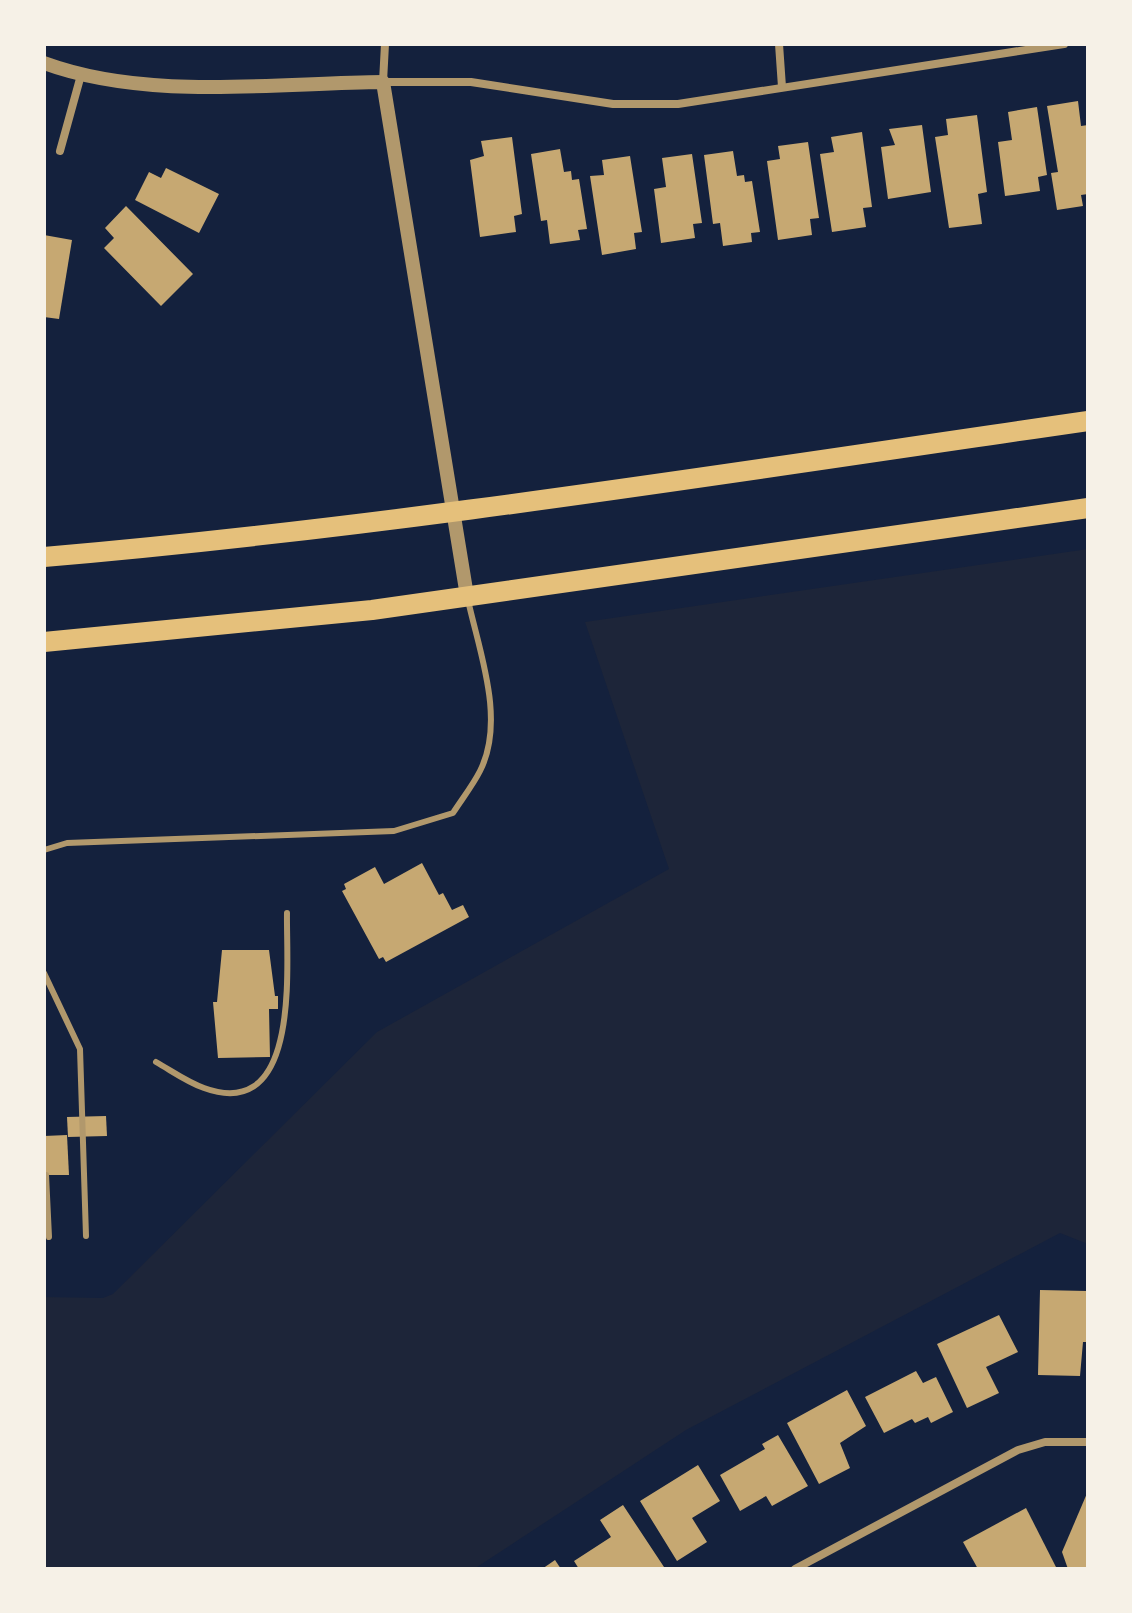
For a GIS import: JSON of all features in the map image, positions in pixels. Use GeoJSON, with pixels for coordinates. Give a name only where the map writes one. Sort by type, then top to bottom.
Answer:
{"type":"FeatureCollection","features":[{"type":"Feature","properties":{"kind":"main road"},"geometry":{"type":"LineString","coordinates":[[44,557],[209,543],[451,512],[1088,421]]}},
{"type":"Feature","properties":{"kind":"main road"},"geometry":{"type":"LineString","coordinates":[[44,642],[259,623],[1088,508]]}},
{"type":"Feature","properties":{"kind":"street"},"geometry":{"type":"LineString","coordinates":[[385,44],[383,82],[467,596]]}},
{"type":"Feature","properties":{"kind":"street"},"geometry":{"type":"LineString","coordinates":[[779,44],[782,87]]}},
{"type":"Feature","properties":{"kind":"street"},"geometry":{"type":"LineString","coordinates":[[44,63],[81,75],[145,86],[383,82],[495,84],[585,100],[645,105],[678,104],[1064,44]]}},
{"type":"Feature","properties":{"kind":"street"},"geometry":{"type":"LineString","coordinates":[[60,151],[81,75]]}},
{"type":"Feature","properties":{"kind":"street"},"geometry":{"type":"LineString","coordinates":[[795,1569],[1018,1450],[1045,1442],[1088,1442]]}},
{"type":"Feature","properties":{"kind":"lane"},"geometry":{"type":"LineString","coordinates":[[44,850],[67,843],[394,831],[453,813],[481,769],[489,740],[485,675],[467,596]]}},
{"type":"Feature","properties":{"kind":"lane"},"geometry":{"type":"LineString","coordinates":[[156,1062],[196,1085],[225,1093],[250,1087],[272,1066],[285,1031],[287,913]]}},
{"type":"Feature","properties":{"kind":"lane"},"geometry":{"type":"LineString","coordinates":[[44,973],[80,1049],[86,1236]]}},
{"type":"Feature","properties":{"kind":"lane"},"geometry":{"type":"LineString","coordinates":[[46,1175],[49,1237]]}},
{"type":"Feature","properties":{"kind":"shaded area"},"geometry":{"type":"Polygon","coordinates":[[[1088,549],[1088,1244],[1060,1233],[686,1430],[474,1569],[44,1569],[44,1297],[103,1298],[113,1294],[377,1032],[669,869],[585,622],[1088,549]]]}},
{"type":"Feature","properties":{"kind":"building"},"geometry":{"type":"Polygon","coordinates":[[[1078,101],[1081,126],[1088,125],[1088,194],[1081,195],[1083,206],[1057,210],[1051,173],[1058,172],[1047,106],[1078,101]]]}},
{"type":"Feature","properties":{"kind":"building"},"geometry":{"type":"Polygon","coordinates":[[[1037,107],[1047,175],[1038,177],[1040,191],[1005,196],[998,142],[1012,140],[1008,112],[1037,107]]]}},
{"type":"Feature","properties":{"kind":"building"},"geometry":{"type":"Polygon","coordinates":[[[977,115],[987,192],[978,194],[982,224],[949,228],[935,137],[948,135],[946,119],[977,115]]]}},
{"type":"Feature","properties":{"kind":"building"},"geometry":{"type":"Polygon","coordinates":[[[922,125],[931,192],[888,199],[881,147],[895,145],[889,129],[922,125]]]}},
{"type":"Feature","properties":{"kind":"building"},"geometry":{"type":"Polygon","coordinates":[[[862,132],[872,207],[863,208],[866,227],[832,232],[820,154],[834,152],[831,137],[862,132]]]}},
{"type":"Feature","properties":{"kind":"building"},"geometry":{"type":"Polygon","coordinates":[[[512,137],[522,214],[514,216],[516,232],[480,237],[470,160],[484,156],[481,141],[512,137]]]}},
{"type":"Feature","properties":{"kind":"building"},"geometry":{"type":"Polygon","coordinates":[[[808,142],[819,218],[810,219],[812,235],[778,240],[767,161],[780,159],[778,146],[808,142]]]}},
{"type":"Feature","properties":{"kind":"building"},"geometry":{"type":"Polygon","coordinates":[[[560,149],[564,172],[571,171],[572,180],[579,179],[587,229],[578,230],[580,240],[550,244],[547,220],[541,221],[531,154],[560,149]]]}},
{"type":"Feature","properties":{"kind":"building"},"geometry":{"type":"Polygon","coordinates":[[[733,151],[737,176],[744,175],[745,182],[752,181],[760,232],[751,233],[752,242],[723,246],[720,223],[713,224],[704,155],[733,151]]]}},
{"type":"Feature","properties":{"kind":"building"},"geometry":{"type":"Polygon","coordinates":[[[692,154],[702,223],[693,224],[695,238],[661,243],[654,189],[666,187],[662,158],[692,154]]]}},
{"type":"Feature","properties":{"kind":"building"},"geometry":{"type":"Polygon","coordinates":[[[630,156],[642,232],[634,233],[636,249],[602,255],[590,176],[604,175],[602,160],[630,156]]]}},
{"type":"Feature","properties":{"kind":"building"},"geometry":{"type":"Polygon","coordinates":[[[166,168],[219,194],[199,233],[135,200],[149,172],[161,178],[166,168]]]}},
{"type":"Feature","properties":{"kind":"building"},"geometry":{"type":"Polygon","coordinates":[[[126,206],[193,274],[161,306],[104,248],[114,238],[105,228],[126,206]]]}},
{"type":"Feature","properties":{"kind":"building"},"geometry":{"type":"Polygon","coordinates":[[[44,235],[72,240],[59,319],[44,317],[44,235]]]}},
{"type":"Feature","properties":{"kind":"building"},"geometry":{"type":"Polygon","coordinates":[[[422,863],[439,895],[443,893],[452,910],[463,905],[469,917],[386,962],[383,957],[379,959],[342,891],[346,889],[344,884],[375,867],[384,884],[422,863]]]}},
{"type":"Feature","properties":{"kind":"building"},"geometry":{"type":"Polygon","coordinates":[[[222,950],[269,950],[275,996],[278,996],[278,1009],[269,1009],[270,1057],[218,1058],[213,1002],[217,1002],[222,950]]]}},
{"type":"Feature","properties":{"kind":"building"},"geometry":{"type":"Polygon","coordinates":[[[106,1116],[107,1136],[68,1137],[67,1117],[106,1116]]]}},
{"type":"Feature","properties":{"kind":"building"},"geometry":{"type":"Polygon","coordinates":[[[67,1135],[69,1175],[44,1175],[44,1136],[67,1135]]]}},
{"type":"Feature","properties":{"kind":"building"},"geometry":{"type":"Polygon","coordinates":[[[1040,1290],[1087,1291],[1088,1342],[1083,1342],[1080,1376],[1038,1375],[1040,1290]]]}},
{"type":"Feature","properties":{"kind":"building"},"geometry":{"type":"Polygon","coordinates":[[[999,1315],[1018,1352],[986,1367],[999,1393],[967,1408],[937,1344],[999,1315]]]}},
{"type":"Feature","properties":{"kind":"building"},"geometry":{"type":"Polygon","coordinates":[[[916,1371],[923,1383],[936,1377],[953,1412],[931,1423],[928,1417],[915,1423],[912,1419],[884,1433],[865,1397],[916,1371]]]}},
{"type":"Feature","properties":{"kind":"building"},"geometry":{"type":"Polygon","coordinates":[[[847,1390],[866,1426],[840,1443],[850,1468],[819,1484],[787,1423],[847,1390]]]}},
{"type":"Feature","properties":{"kind":"building"},"geometry":{"type":"Polygon","coordinates":[[[778,1435],[808,1486],[772,1506],[766,1496],[740,1511],[720,1475],[765,1449],[762,1444],[778,1435]]]}},
{"type":"Feature","properties":{"kind":"building"},"geometry":{"type":"Polygon","coordinates":[[[698,1465],[720,1501],[692,1518],[707,1542],[677,1561],[640,1501],[698,1465]]]}},
{"type":"Feature","properties":{"kind":"building"},"geometry":{"type":"Polygon","coordinates":[[[1088,1491],[1088,1569],[1068,1569],[1062,1552],[1088,1491]]]}},
{"type":"Feature","properties":{"kind":"building"},"geometry":{"type":"Polygon","coordinates":[[[623,1505],[664,1567],[579,1569],[574,1561],[611,1537],[600,1520],[623,1505]]]}},
{"type":"Feature","properties":{"kind":"building"},"geometry":{"type":"Polygon","coordinates":[[[1026,1508],[1057,1569],[978,1569],[963,1542],[1026,1508]]]}},
{"type":"Feature","properties":{"kind":"building"},"geometry":{"type":"Polygon","coordinates":[[[555,1560],[561,1569],[542,1569],[555,1560]]]}}]}
